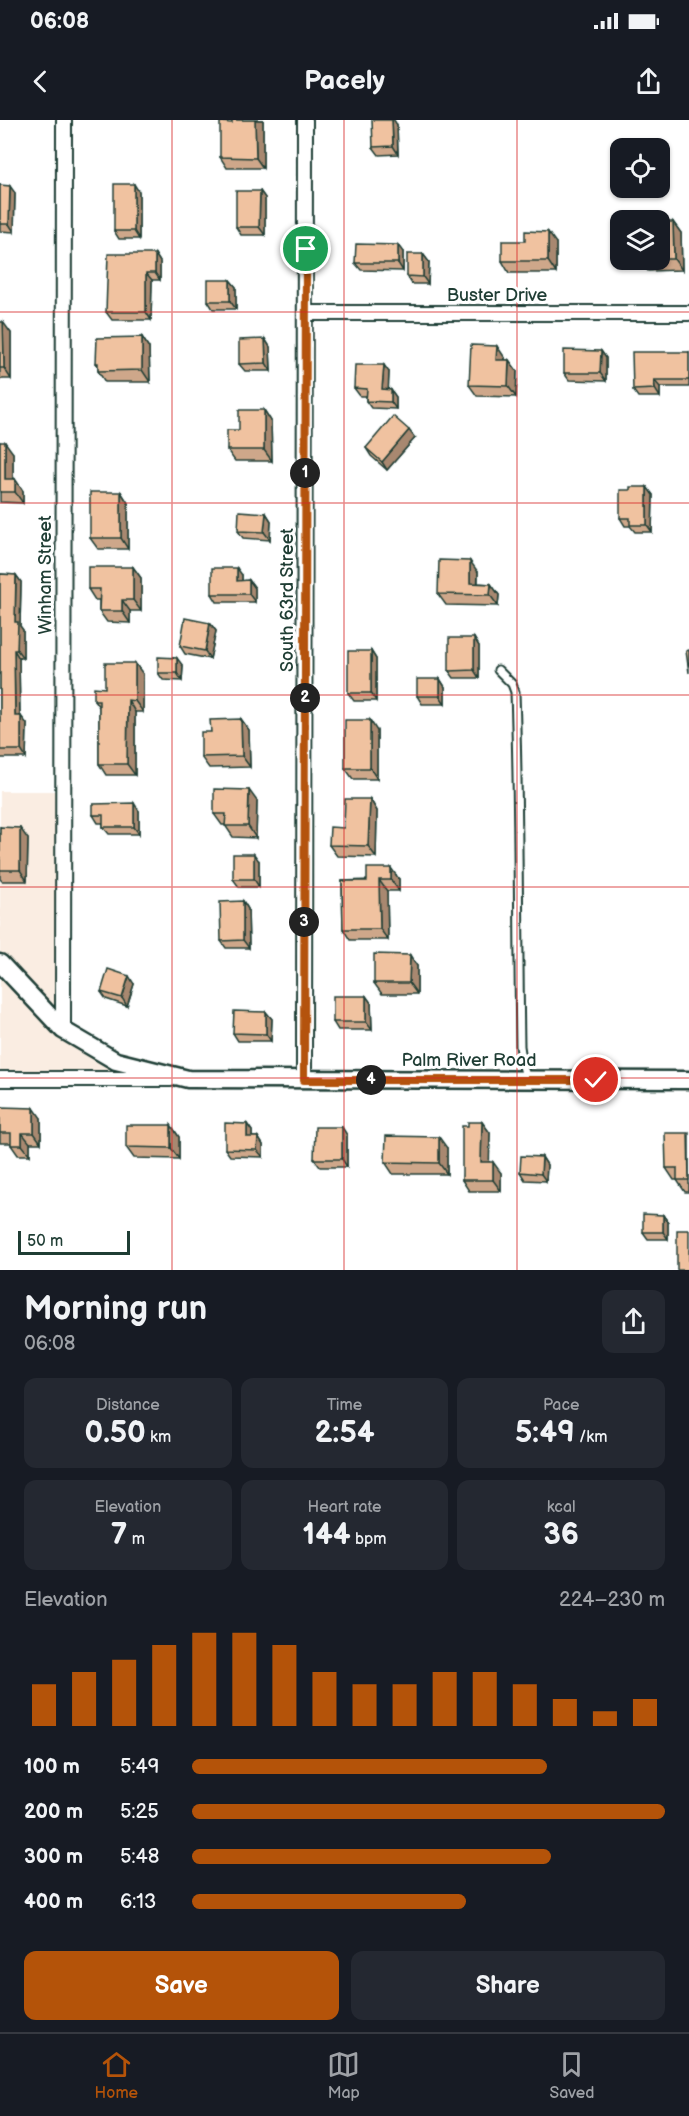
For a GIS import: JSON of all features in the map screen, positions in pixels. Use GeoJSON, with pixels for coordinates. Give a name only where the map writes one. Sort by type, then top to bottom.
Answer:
{"type":"FeatureCollection","features":[{"type":"Feature","properties":{"kind":"street","name":"Winham Street"},"geometry":{"type":"LineString","coordinates":[[63,1030],[64,120]]}},
{"type":"Feature","properties":{"kind":"street","name":"South 63rd Street"},"geometry":{"type":"LineString","coordinates":[[304,1080],[305,120]]}},
{"type":"Feature","properties":{"kind":"street","name":"Buster Drive"},"geometry":{"type":"LineString","coordinates":[[306,313],[689,313]]}},
{"type":"Feature","properties":{"kind":"street","name":"Palm River Road"},"geometry":{"type":"LineString","coordinates":[[0,963],[63,1030],[116,1061],[188,1078],[689,1080]]}},
{"type":"Feature","properties":{"kind":"street"},"geometry":{"type":"LineString","coordinates":[[0,1079],[188,1078]]}},
{"type":"Feature","properties":{"kind":"lane"},"geometry":{"type":"LineString","coordinates":[[498,670],[512,684],[515,692],[520,1046],[528,1080]]}},
{"type":"Feature","properties":{"kind":"shaded area"},"geometry":{"type":"Polygon","coordinates":[[[0,791],[62,791],[60,1025],[0,960],[0,791]]]}},
{"type":"Feature","properties":{"kind":"shaded area"},"geometry":{"type":"Polygon","coordinates":[[[0,967],[53,1023],[142,1072],[0,1080],[0,967]]]}},
{"type":"Feature","properties":{"kind":"building"},"geometry":{"type":"Polygon","coordinates":[[[232,120],[255,120],[256,158],[220,157],[220,122],[232,123],[232,120]]]}},
{"type":"Feature","properties":{"kind":"building"},"geometry":{"type":"Polygon","coordinates":[[[372,120],[392,120],[393,146],[373,147],[372,120]]]}},
{"type":"Feature","properties":{"kind":"building"},"geometry":{"type":"Polygon","coordinates":[[[114,184],[134,184],[134,231],[114,231],[114,184]]]}},
{"type":"Feature","properties":{"kind":"building"},"geometry":{"type":"Polygon","coordinates":[[[0,185],[10,186],[9,224],[0,224],[0,185]]]}},
{"type":"Feature","properties":{"kind":"building"},"geometry":{"type":"Polygon","coordinates":[[[236,191],[260,191],[259,227],[236,227],[236,191]]]}},
{"type":"Feature","properties":{"kind":"building"},"geometry":{"type":"Polygon","coordinates":[[[670,222],[673,222],[674,259],[670,259],[670,222]]]}},
{"type":"Feature","properties":{"kind":"building"},"geometry":{"type":"Polygon","coordinates":[[[525,231],[548,232],[548,261],[502,261],[502,241],[525,241],[525,231]]]}},
{"type":"Feature","properties":{"kind":"building"},"geometry":{"type":"Polygon","coordinates":[[[356,244],[398,245],[398,263],[355,263],[356,244]]]}},
{"type":"Feature","properties":{"kind":"building"},"geometry":{"type":"Polygon","coordinates":[[[108,254],[155,254],[155,273],[146,273],[146,312],[106,312],[108,254]]]}},
{"type":"Feature","properties":{"kind":"building"},"geometry":{"type":"Polygon","coordinates":[[[407,254],[423,254],[423,277],[407,276],[407,254]]]}},
{"type":"Feature","properties":{"kind":"building"},"geometry":{"type":"Polygon","coordinates":[[[208,280],[230,280],[230,301],[208,301],[208,280]]]}},
{"type":"Feature","properties":{"kind":"building"},"geometry":{"type":"Polygon","coordinates":[[[0,322],[3,322],[4,368],[0,368],[0,322]]]}},
{"type":"Feature","properties":{"kind":"building"},"geometry":{"type":"Polygon","coordinates":[[[142,337],[142,370],[98,371],[97,338],[142,337]]]}},
{"type":"Feature","properties":{"kind":"building"},"geometry":{"type":"Polygon","coordinates":[[[265,339],[266,363],[239,364],[239,340],[265,339]]]}},
{"type":"Feature","properties":{"kind":"building"},"geometry":{"type":"Polygon","coordinates":[[[471,345],[497,346],[496,360],[509,360],[508,386],[469,385],[471,345]]]}},
{"type":"Feature","properties":{"kind":"building"},"geometry":{"type":"Polygon","coordinates":[[[564,350],[601,351],[600,373],[564,373],[564,350]]]}},
{"type":"Feature","properties":{"kind":"building"},"geometry":{"type":"Polygon","coordinates":[[[632,352],[689,352],[689,380],[654,380],[655,389],[633,390],[632,352]]]}},
{"type":"Feature","properties":{"kind":"building"},"geometry":{"type":"Polygon","coordinates":[[[355,365],[384,365],[382,389],[391,390],[391,402],[366,401],[367,389],[354,388],[355,365]]]}},
{"type":"Feature","properties":{"kind":"building"},"geometry":{"type":"Polygon","coordinates":[[[239,410],[264,410],[264,450],[227,450],[227,430],[239,430],[239,410]]]}},
{"type":"Feature","properties":{"kind":"building"},"geometry":{"type":"Polygon","coordinates":[[[393,416],[409,430],[382,462],[366,448],[393,416]]]}},
{"type":"Feature","properties":{"kind":"building"},"geometry":{"type":"Polygon","coordinates":[[[0,442],[5,442],[5,479],[15,479],[15,492],[0,492],[0,442]]]}},
{"type":"Feature","properties":{"kind":"building"},"geometry":{"type":"Polygon","coordinates":[[[630,487],[647,487],[647,525],[630,525],[630,518],[620,518],[620,490],[630,490],[630,487]]]}},
{"type":"Feature","properties":{"kind":"building"},"geometry":{"type":"Polygon","coordinates":[[[90,492],[121,492],[121,538],[90,538],[90,492]]]}},
{"type":"Feature","properties":{"kind":"building"},"geometry":{"type":"Polygon","coordinates":[[[239,511],[266,513],[264,532],[238,531],[239,511]]]}},
{"type":"Feature","properties":{"kind":"building"},"geometry":{"type":"Polygon","coordinates":[[[439,560],[470,561],[470,583],[491,584],[490,595],[438,594],[439,560]]]}},
{"type":"Feature","properties":{"kind":"building"},"geometry":{"type":"Polygon","coordinates":[[[88,567],[133,567],[133,600],[122,600],[122,611],[99,611],[100,589],[88,589],[88,567]]]}},
{"type":"Feature","properties":{"kind":"building"},"geometry":{"type":"Polygon","coordinates":[[[212,568],[237,568],[237,581],[249,580],[249,594],[212,594],[212,568]]]}},
{"type":"Feature","properties":{"kind":"building"},"geometry":{"type":"Polygon","coordinates":[[[0,574],[16,575],[15,622],[18,622],[17,650],[14,650],[15,716],[21,716],[21,750],[0,750],[0,574]]]}},
{"type":"Feature","properties":{"kind":"building"},"geometry":{"type":"Polygon","coordinates":[[[185,618],[210,623],[205,651],[180,646],[185,618]]]}},
{"type":"Feature","properties":{"kind":"building"},"geometry":{"type":"Polygon","coordinates":[[[449,638],[474,638],[474,670],[449,671],[449,638]]]}},
{"type":"Feature","properties":{"kind":"building"},"geometry":{"type":"Polygon","coordinates":[[[689,650],[689,673],[686,651],[689,650]]]}},
{"type":"Feature","properties":{"kind":"building"},"geometry":{"type":"Polygon","coordinates":[[[348,651],[371,651],[371,693],[348,693],[348,651]]]}},
{"type":"Feature","properties":{"kind":"building"},"geometry":{"type":"Polygon","coordinates":[[[158,657],[177,658],[177,673],[158,673],[158,657]]]}},
{"type":"Feature","properties":{"kind":"building"},"geometry":{"type":"Polygon","coordinates":[[[105,663],[135,663],[135,701],[128,700],[127,764],[99,764],[99,700],[94,700],[94,687],[105,688],[105,663]]]}},
{"type":"Feature","properties":{"kind":"building"},"geometry":{"type":"Polygon","coordinates":[[[417,679],[440,679],[440,696],[417,696],[417,679]]]}},
{"type":"Feature","properties":{"kind":"building"},"geometry":{"type":"Polygon","coordinates":[[[241,719],[242,756],[201,757],[201,732],[211,732],[210,720],[241,719]]]}},
{"type":"Feature","properties":{"kind":"building"},"geometry":{"type":"Polygon","coordinates":[[[345,720],[370,720],[370,768],[345,768],[345,720]]]}},
{"type":"Feature","properties":{"kind":"building"},"geometry":{"type":"Polygon","coordinates":[[[214,789],[249,790],[248,826],[225,826],[226,814],[214,814],[214,789]]]}},
{"type":"Feature","properties":{"kind":"building"},"geometry":{"type":"Polygon","coordinates":[[[345,799],[370,799],[368,846],[329,845],[330,827],[344,828],[345,799]]]}},
{"type":"Feature","properties":{"kind":"building"},"geometry":{"type":"Polygon","coordinates":[[[134,803],[134,827],[103,827],[103,815],[93,815],[93,804],[134,803]]]}},
{"type":"Feature","properties":{"kind":"building"},"geometry":{"type":"Polygon","coordinates":[[[0,827],[20,828],[20,870],[0,870],[0,827]]]}},
{"type":"Feature","properties":{"kind":"building"},"geometry":{"type":"Polygon","coordinates":[[[233,854],[254,854],[254,879],[233,879],[233,854]]]}},
{"type":"Feature","properties":{"kind":"building"},"geometry":{"type":"Polygon","coordinates":[[[367,868],[391,868],[391,880],[379,880],[380,929],[343,929],[342,881],[367,881],[367,868]]]}},
{"type":"Feature","properties":{"kind":"building"},"geometry":{"type":"Polygon","coordinates":[[[243,901],[243,940],[221,941],[220,902],[243,901]]]}},
{"type":"Feature","properties":{"kind":"building"},"geometry":{"type":"Polygon","coordinates":[[[374,954],[410,955],[409,983],[374,983],[374,954]]]}},
{"type":"Feature","properties":{"kind":"building"},"geometry":{"type":"Polygon","coordinates":[[[108,969],[129,976],[122,998],[101,992],[108,969]]]}},
{"type":"Feature","properties":{"kind":"building"},"geometry":{"type":"Polygon","coordinates":[[[333,996],[366,996],[366,1022],[333,1022],[333,996]]]}},
{"type":"Feature","properties":{"kind":"building"},"geometry":{"type":"Polygon","coordinates":[[[234,1011],[266,1012],[266,1034],[233,1033],[234,1011]]]}},
{"type":"Feature","properties":{"kind":"building"},"geometry":{"type":"Polygon","coordinates":[[[0,1107],[34,1108],[34,1133],[22,1133],[22,1145],[11,1145],[11,1133],[0,1133],[0,1107]]]}},
{"type":"Feature","properties":{"kind":"building"},"geometry":{"type":"Polygon","coordinates":[[[468,1122],[482,1122],[481,1162],[493,1162],[493,1180],[462,1180],[462,1126],[468,1126],[468,1122]]]}},
{"type":"Feature","properties":{"kind":"building"},"geometry":{"type":"Polygon","coordinates":[[[225,1123],[247,1124],[247,1137],[258,1137],[257,1150],[225,1149],[225,1123]]]}},
{"type":"Feature","properties":{"kind":"building"},"geometry":{"type":"Polygon","coordinates":[[[126,1125],[171,1125],[171,1148],[126,1147],[126,1125]]]}},
{"type":"Feature","properties":{"kind":"building"},"geometry":{"type":"Polygon","coordinates":[[[315,1127],[342,1127],[342,1159],[314,1159],[315,1127]]]}},
{"type":"Feature","properties":{"kind":"building"},"geometry":{"type":"Polygon","coordinates":[[[665,1133],[688,1133],[689,1180],[677,1180],[677,1168],[666,1168],[665,1133]]]}},
{"type":"Feature","properties":{"kind":"building"},"geometry":{"type":"Polygon","coordinates":[[[386,1136],[439,1137],[439,1163],[385,1162],[386,1136]]]}},
{"type":"Feature","properties":{"kind":"building"},"geometry":{"type":"Polygon","coordinates":[[[521,1156],[542,1157],[541,1174],[520,1172],[521,1156]]]}},
{"type":"Feature","properties":{"kind":"building"},"geometry":{"type":"Polygon","coordinates":[[[643,1214],[663,1215],[663,1232],[643,1232],[643,1214]]]}},
{"type":"Feature","properties":{"kind":"building"},"geometry":{"type":"Polygon","coordinates":[[[677,1230],[689,1230],[689,1270],[677,1270],[677,1230]]]}},
{"type":"Feature","properties":{"kind":"route"},"geometry":{"type":"LineString","coordinates":[[306,249],[304,1080],[596,1080]]}}]}
